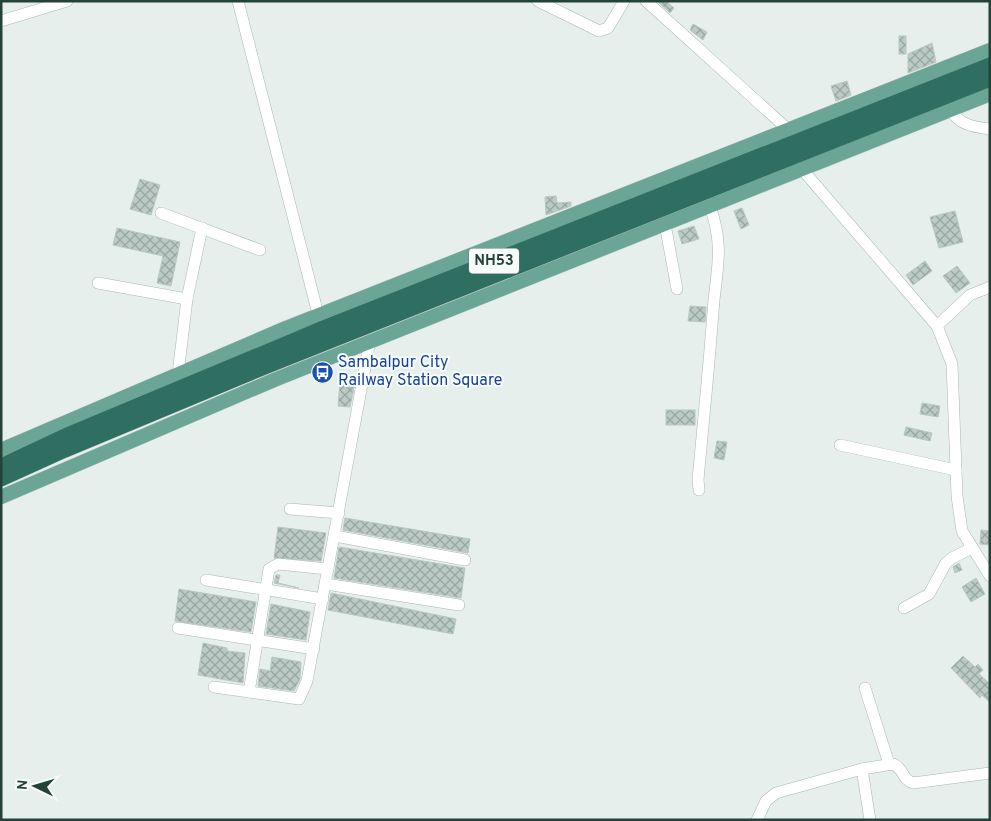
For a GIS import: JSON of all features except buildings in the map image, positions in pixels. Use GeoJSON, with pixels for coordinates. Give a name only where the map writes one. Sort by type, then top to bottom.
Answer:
{"type":"FeatureCollection","features":[{"type":"Feature","properties":{"kind":"highway","name":"NH53"},"geometry":{"type":"LineString","coordinates":[[1,479],[324,336],[799,140],[990,65]]}},
{"type":"Feature","properties":{"kind":"highway","name":"NH53"},"geometry":{"type":"LineString","coordinates":[[1,466],[65,436],[990,79]]}},
{"type":"Feature","properties":{"kind":"main road"},"geometry":{"type":"LineString","coordinates":[[1,497],[159,428],[324,336],[787,129],[990,50]]}},
{"type":"Feature","properties":{"kind":"main road"},"geometry":{"type":"LineString","coordinates":[[1,450],[178,374],[324,336],[370,341],[990,94]]}},
{"type":"Feature","properties":{"kind":"street"},"geometry":{"type":"LineString","coordinates":[[1,21],[67,1]]}},
{"type":"Feature","properties":{"kind":"street"},"geometry":{"type":"LineString","coordinates":[[238,1],[324,336]]}},
{"type":"Feature","properties":{"kind":"street"},"geometry":{"type":"LineString","coordinates":[[538,1],[599,31],[608,28],[624,1]]}},
{"type":"Feature","properties":{"kind":"street"},"geometry":{"type":"LineString","coordinates":[[646,1],[799,140]]}},
{"type":"Feature","properties":{"kind":"street"},"geometry":{"type":"LineString","coordinates":[[950,109],[954,115],[970,126],[990,129]]}},
{"type":"Feature","properties":{"kind":"street"},"geometry":{"type":"LineString","coordinates":[[801,168],[937,326],[952,364],[956,470],[962,531],[972,548],[986,565],[990,576]]}},
{"type":"Feature","properties":{"kind":"street"},"geometry":{"type":"LineString","coordinates":[[699,490],[698,480],[710,370],[713,309],[719,272],[719,243],[710,206]]}},
{"type":"Feature","properties":{"kind":"street"},"geometry":{"type":"LineString","coordinates":[[161,213],[260,250]]}},
{"type":"Feature","properties":{"kind":"street"},"geometry":{"type":"LineString","coordinates":[[665,224],[677,289]]}},
{"type":"Feature","properties":{"kind":"street"},"geometry":{"type":"LineString","coordinates":[[178,374],[187,299],[202,228]]}},
{"type":"Feature","properties":{"kind":"street"},"geometry":{"type":"LineString","coordinates":[[98,283],[187,299]]}},
{"type":"Feature","properties":{"kind":"street"},"geometry":{"type":"LineString","coordinates":[[937,326],[970,295],[990,287]]}},
{"type":"Feature","properties":{"kind":"street"},"geometry":{"type":"LineString","coordinates":[[214,687],[299,699],[307,682],[370,341]]}},
{"type":"Feature","properties":{"kind":"street"},"geometry":{"type":"LineString","coordinates":[[840,445],[956,470]]}},
{"type":"Feature","properties":{"kind":"street"},"geometry":{"type":"LineString","coordinates":[[290,509],[339,513]]}},
{"type":"Feature","properties":{"kind":"street"},"geometry":{"type":"LineString","coordinates":[[335,536],[465,560]]}},
{"type":"Feature","properties":{"kind":"street"},"geometry":{"type":"LineString","coordinates":[[904,608],[929,594],[946,563],[972,548]]}},
{"type":"Feature","properties":{"kind":"street"},"geometry":{"type":"LineString","coordinates":[[249,692],[265,589],[270,569],[278,564],[328,569]]}},
{"type":"Feature","properties":{"kind":"street"},"geometry":{"type":"LineString","coordinates":[[206,580],[323,598]]}},
{"type":"Feature","properties":{"kind":"street"},"geometry":{"type":"LineString","coordinates":[[326,584],[459,605]]}},
{"type":"Feature","properties":{"kind":"street"},"geometry":{"type":"LineString","coordinates":[[178,628],[314,649]]}},
{"type":"Feature","properties":{"kind":"street"},"geometry":{"type":"LineString","coordinates":[[865,688],[889,764]]}},
{"type":"Feature","properties":{"kind":"street"},"geometry":{"type":"LineString","coordinates":[[757,820],[766,801],[776,793],[862,769],[889,764],[897,766],[906,780],[913,784],[990,773]]}},
{"type":"Feature","properties":{"kind":"street"},"geometry":{"type":"LineString","coordinates":[[862,769],[870,820]]}},
{"type":"Feature","properties":{"kind":"place","name":"Sambalpur City Railway Station Square"},"geometry":{"type":"Point","coordinates":[322,372]}}]}
